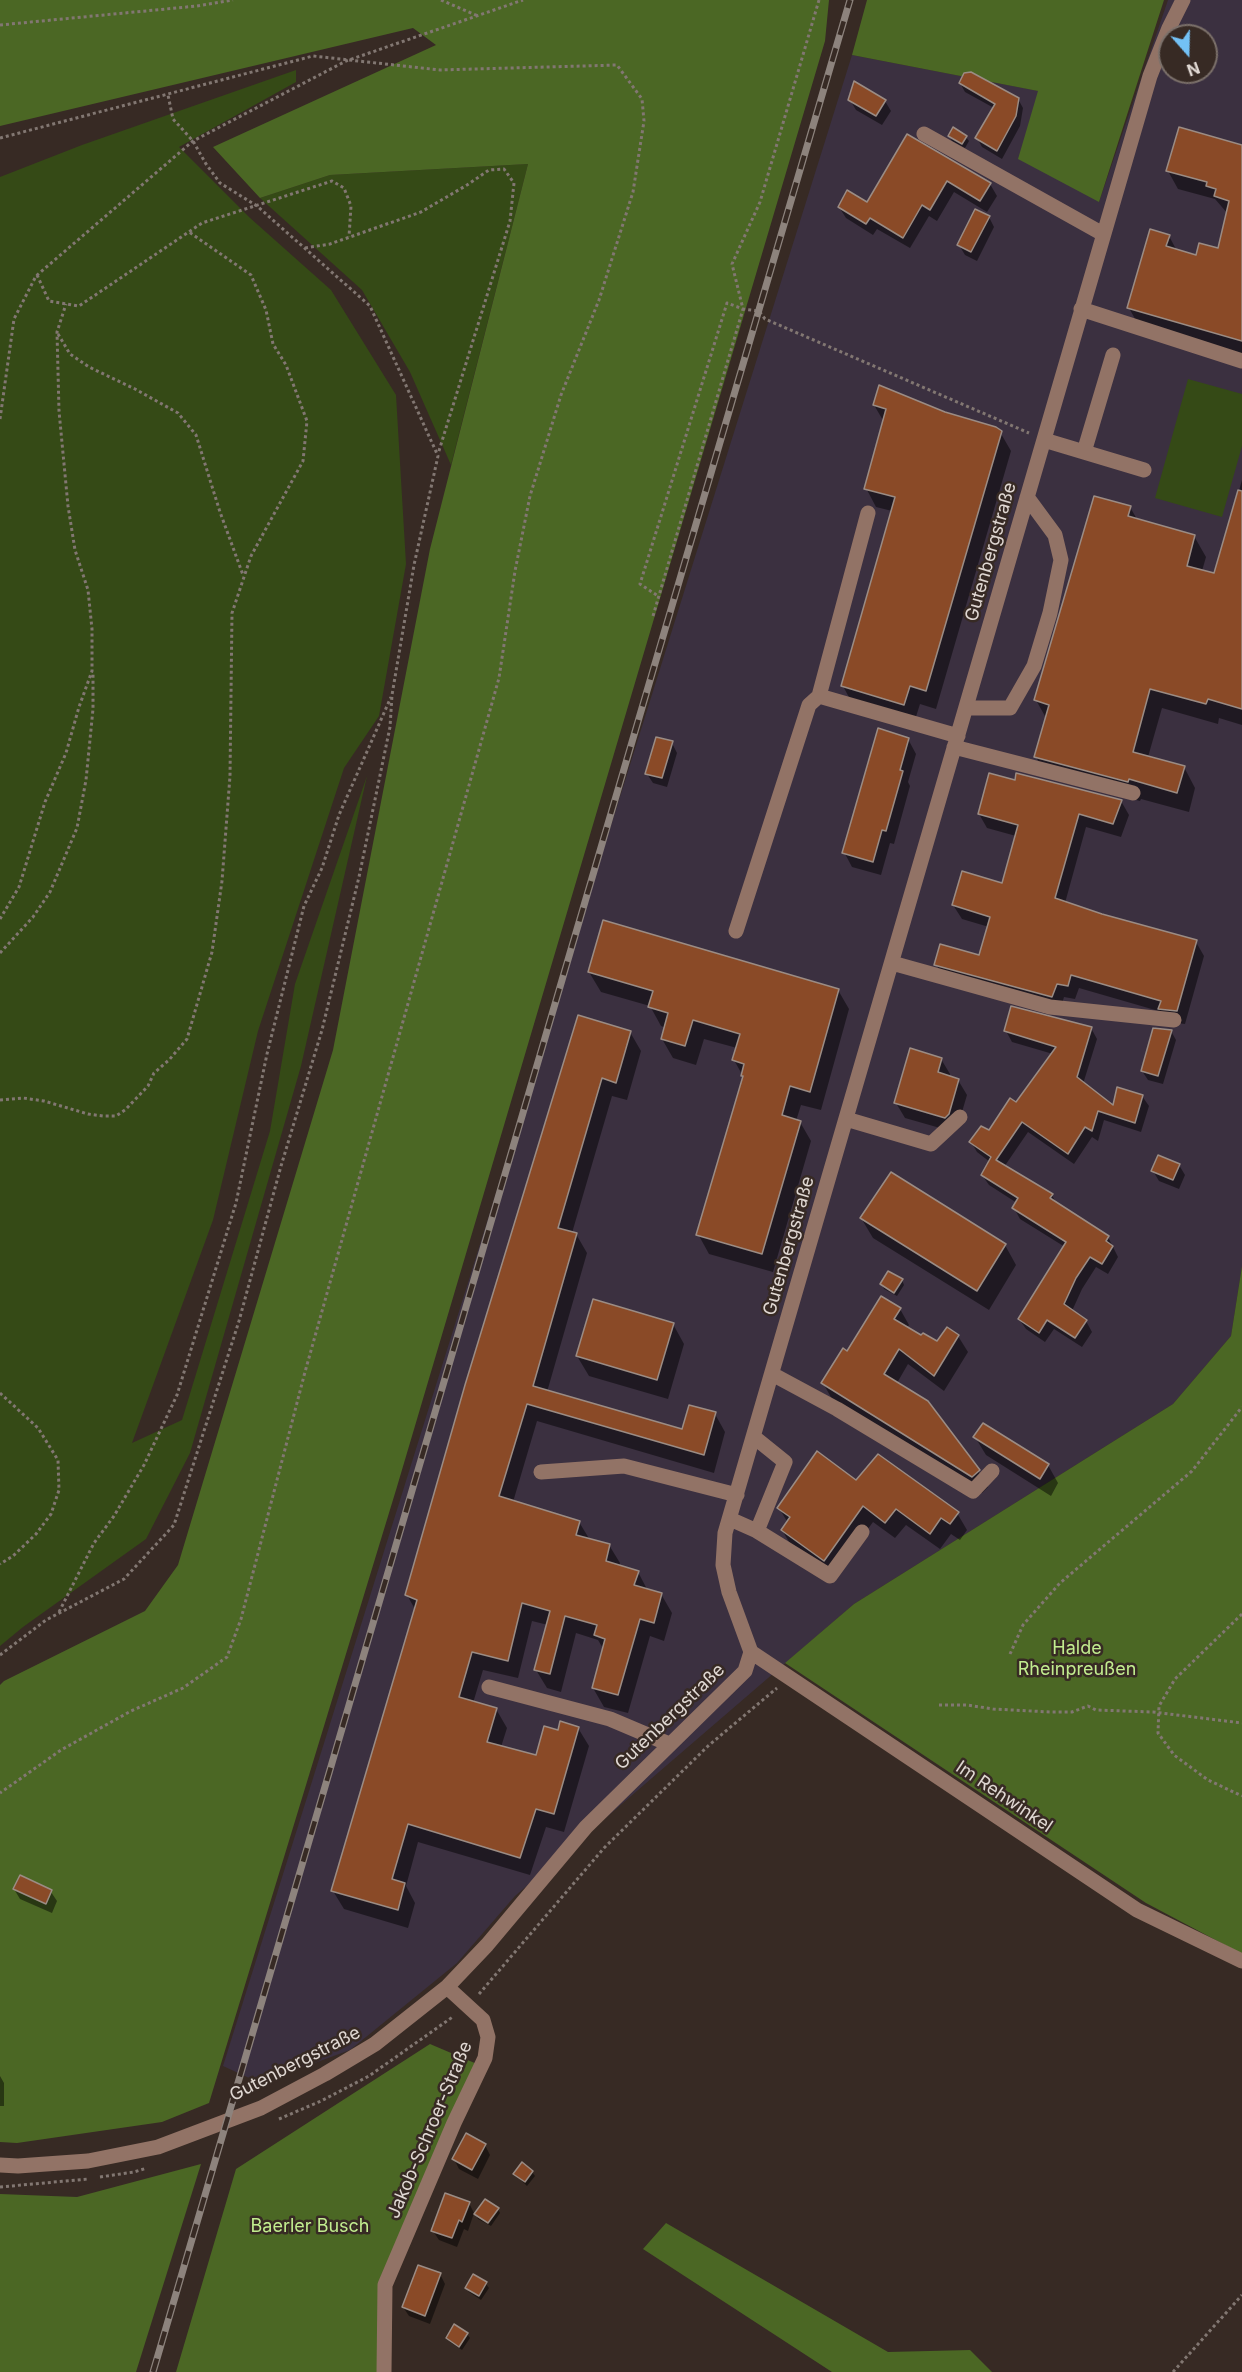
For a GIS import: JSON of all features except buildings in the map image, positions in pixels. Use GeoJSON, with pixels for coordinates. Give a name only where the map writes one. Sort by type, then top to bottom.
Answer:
{"type":"FeatureCollection","features":[{"type":"Feature","properties":{"kind":"street","name":"Gutenbergstraße"},"geometry":{"type":"LineString","coordinates":[[0,2165],[18,2166],[88,2161],[158,2146],[261,2108],[326,2074],[375,2044],[447,1987],[487,1945],[586,1827],[745,1671],[751,1652],[729,1592],[723,1565],[725,1533],[1150,76],[1183,0]]}},
{"type":"Feature","properties":{"kind":"street"},"geometry":{"type":"LineString","coordinates":[[924,134],[1103,234]]}},
{"type":"Feature","properties":{"kind":"street"},"geometry":{"type":"LineString","coordinates":[[1081,309],[1242,361]]}},
{"type":"Feature","properties":{"kind":"street"},"geometry":{"type":"LineString","coordinates":[[1084,452],[1113,355]]}},
{"type":"Feature","properties":{"kind":"street"},"geometry":{"type":"LineString","coordinates":[[1044,440],[1144,470]]}},
{"type":"Feature","properties":{"kind":"street"},"geometry":{"type":"LineString","coordinates":[[966,708],[1010,708],[1034,666],[1050,614],[1061,560],[1055,535],[1027,497]]}},
{"type":"Feature","properties":{"kind":"street"},"geometry":{"type":"LineString","coordinates":[[736,931],[809,705],[819,696],[868,513]]}},
{"type":"Feature","properties":{"kind":"street"},"geometry":{"type":"LineString","coordinates":[[819,696],[956,742],[1133,793]]}},
{"type":"Feature","properties":{"kind":"street"},"geometry":{"type":"LineString","coordinates":[[892,963],[1050,1007],[1174,1020]]}},
{"type":"Feature","properties":{"kind":"street"},"geometry":{"type":"LineString","coordinates":[[846,1119],[931,1144],[960,1117]]}},
{"type":"Feature","properties":{"kind":"street"},"geometry":{"type":"LineString","coordinates":[[772,1374],[837,1409],[973,1491],[992,1471]]}},
{"type":"Feature","properties":{"kind":"street"},"geometry":{"type":"LineString","coordinates":[[753,1437],[785,1462],[757,1531]]}},
{"type":"Feature","properties":{"kind":"street"},"geometry":{"type":"LineString","coordinates":[[542,1472],[624,1466],[736,1495]]}},
{"type":"Feature","properties":{"kind":"street"},"geometry":{"type":"LineString","coordinates":[[730,1519],[757,1531],[830,1576],[862,1532]]}},
{"type":"Feature","properties":{"kind":"street","name":"Im Rehwinkel"},"geometry":{"type":"LineString","coordinates":[[751,1652],[1137,1910],[1242,1961]]}},
{"type":"Feature","properties":{"kind":"street"},"geometry":{"type":"LineString","coordinates":[[489,1687],[610,1719],[669,1744]]}},
{"type":"Feature","properties":{"kind":"street","name":"Jakob-Schroer-Straße"},"geometry":{"type":"LineString","coordinates":[[384,2372],[385,2285],[454,2123],[485,2058],[488,2037],[483,2020],[447,1987]]}},
{"type":"Feature","properties":{"kind":"path"},"geometry":{"type":"LineString","coordinates":[[0,25],[197,6],[234,0]]}},
{"type":"Feature","properties":{"kind":"path"},"geometry":{"type":"LineString","coordinates":[[441,0],[478,16]]}},
{"type":"Feature","properties":{"kind":"path"},"geometry":{"type":"LineString","coordinates":[[0,419],[15,319],[37,275],[193,141],[346,61],[523,0]]}},
{"type":"Feature","properties":{"kind":"path"},"geometry":{"type":"LineString","coordinates":[[652,616],[743,309],[732,264],[760,202],[819,0]]}},
{"type":"Feature","properties":{"kind":"path"},"geometry":{"type":"LineString","coordinates":[[0,138],[313,56],[440,70],[617,65],[642,99],[644,121],[633,192],[599,300],[561,395],[530,496],[515,571],[499,678],[308,1361],[241,1619],[227,1657],[183,1688],[131,1711],[61,1750],[0,1793]]}},
{"type":"Feature","properties":{"kind":"path"},"geometry":{"type":"LineString","coordinates":[[168,95],[173,119],[193,141],[220,183],[257,206],[370,306],[438,456]]}},
{"type":"Feature","properties":{"kind":"path"},"geometry":{"type":"LineString","coordinates":[[0,1655],[46,1620],[124,1579],[174,1525],[239,1321],[281,1166],[322,1030],[390,727],[392,695],[414,565],[438,456],[510,221],[514,183],[504,169],[489,170],[421,212],[349,237],[305,248]]}},
{"type":"Feature","properties":{"kind":"path"},"geometry":{"type":"LineString","coordinates":[[37,275],[49,301],[79,306],[202,223],[332,181],[344,188],[351,206],[349,237]]}},
{"type":"Feature","properties":{"kind":"path"},"geometry":{"type":"LineString","coordinates":[[0,1100],[23,1098],[44,1101],[88,1114],[116,1116],[125,1110],[148,1086],[154,1073],[187,1039],[212,952],[222,881],[230,776],[232,612],[251,556],[303,461],[307,421],[286,365],[273,344],[266,310],[251,275],[189,232]]}},
{"type":"Feature","properties":{"kind":"path"},"geometry":{"type":"LineString","coordinates":[[658,596],[640,584],[727,303],[743,309],[759,311],[765,319],[1044,440]]}},
{"type":"Feature","properties":{"kind":"path"},"geometry":{"type":"LineString","coordinates":[[0,953],[33,917],[50,892],[77,828],[87,780],[93,709],[92,629],[88,590],[75,549],[68,506],[56,367],[57,332],[66,304]]}},
{"type":"Feature","properties":{"kind":"path"},"geometry":{"type":"LineString","coordinates":[[57,332],[70,354],[89,367],[178,413],[196,435],[220,512],[244,577]]}},
{"type":"Feature","properties":{"kind":"path"},"geometry":{"type":"LineString","coordinates":[[0,920],[19,887],[45,802],[66,753],[79,707],[93,671]]}},
{"type":"Feature","properties":{"kind":"path"},"geometry":{"type":"LineString","coordinates":[[58,1614],[94,1543],[114,1516],[144,1465],[177,1395],[236,1203],[267,1054],[304,906],[322,868],[339,815],[392,695]]}},
{"type":"Feature","properties":{"kind":"path"},"geometry":{"type":"LineString","coordinates":[[0,1393],[38,1428],[58,1460],[59,1490],[51,1514],[36,1534],[13,1556],[0,1564]]}},
{"type":"Feature","properties":{"kind":"path"},"geometry":{"type":"LineString","coordinates":[[1010,1654],[1023,1625],[1060,1583],[1192,1471],[1242,1407]]}},
{"type":"Feature","properties":{"kind":"path"},"geometry":{"type":"LineString","coordinates":[[1242,1614],[1175,1679],[1159,1706],[1158,1714],[1158,1733],[1174,1755],[1208,1780],[1242,1796]]}},
{"type":"Feature","properties":{"kind":"path"},"geometry":{"type":"LineString","coordinates":[[939,1706],[967,1705],[993,1709],[1050,1712],[1072,1712],[1088,1706],[1096,1710],[1242,1723]]}},
{"type":"Feature","properties":{"kind":"path"},"geometry":{"type":"LineString","coordinates":[[1173,2372],[1242,2295]]}},
{"type":"Feature","properties":{"kind":"shaded area"},"geometry":{"type":"Polygon","coordinates":[[[1168,0],[1242,0],[1242,1266],[1231,1336],[1173,1404],[854,1604],[515,1896],[457,1963],[350,2050],[260,2083],[223,2066],[852,55],[1039,91],[1099,202],[1158,29],[1158,84],[1218,84],[1218,24],[1160,24],[1168,0]]]}},
{"type":"Feature","properties":{"kind":"green space"},"geometry":{"type":"Polygon","coordinates":[[[0,0],[829,0],[825,41],[396,1490],[209,2103],[162,2122],[17,2143],[0,2142],[0,1685],[145,1611],[178,1565],[333,1050],[430,549],[528,164],[330,175],[260,198],[213,147],[436,45],[413,28],[0,126],[0,0]]]}},
{"type":"Feature","properties":{"kind":"green space"},"geometry":{"type":"Polygon","coordinates":[[[867,0],[1164,0],[1099,202],[1018,159],[1038,91],[852,55],[867,0]]]}},
{"type":"Feature","properties":{"kind":"green space"},"geometry":{"type":"Polygon","coordinates":[[[296,70],[296,82],[179,147],[249,217],[331,290],[396,395],[406,564],[379,716],[344,768],[258,1031],[213,1220],[132,1443],[182,1420],[270,1131],[295,984],[367,776],[301,1066],[190,1453],[146,1539],[0,1646],[0,177],[82,145],[296,70]]]}},
{"type":"Feature","properties":{"kind":"green space"},"geometry":{"type":"Polygon","coordinates":[[[528,164],[451,465],[410,372],[362,290],[260,198],[330,175],[528,164]]]}},
{"type":"Feature","properties":{"kind":"green space"},"geometry":{"type":"Polygon","coordinates":[[[1188,379],[1242,394],[1242,446],[1222,517],[1155,498],[1188,379]]]}},
{"type":"Feature","properties":{"kind":"green space","name":"Halde Rheinpreußen"},"geometry":{"type":"Polygon","coordinates":[[[1242,1266],[1242,1954],[1146,1903],[785,1663],[854,1604],[1173,1404],[1231,1336],[1242,1266]]]}},
{"type":"Feature","properties":{"kind":"green space","name":"Baerler Busch"},"geometry":{"type":"Polygon","coordinates":[[[430,2044],[477,2064],[382,2284],[379,2372],[176,2372],[236,2169],[430,2044]]]}},
{"type":"Feature","properties":{"kind":"green space"},"geometry":{"type":"Polygon","coordinates":[[[201,2164],[136,2372],[0,2372],[0,2194],[77,2197],[201,2164]]]}},
{"type":"Feature","properties":{"kind":"green space"},"geometry":{"type":"Polygon","coordinates":[[[666,2223],[888,2352],[970,2350],[992,2372],[832,2372],[643,2249],[666,2223]]]}},
{"type":"Feature","properties":{"kind":"railway"},"geometry":{"type":"LineString","coordinates":[[153,2372],[850,0]]}}]}
